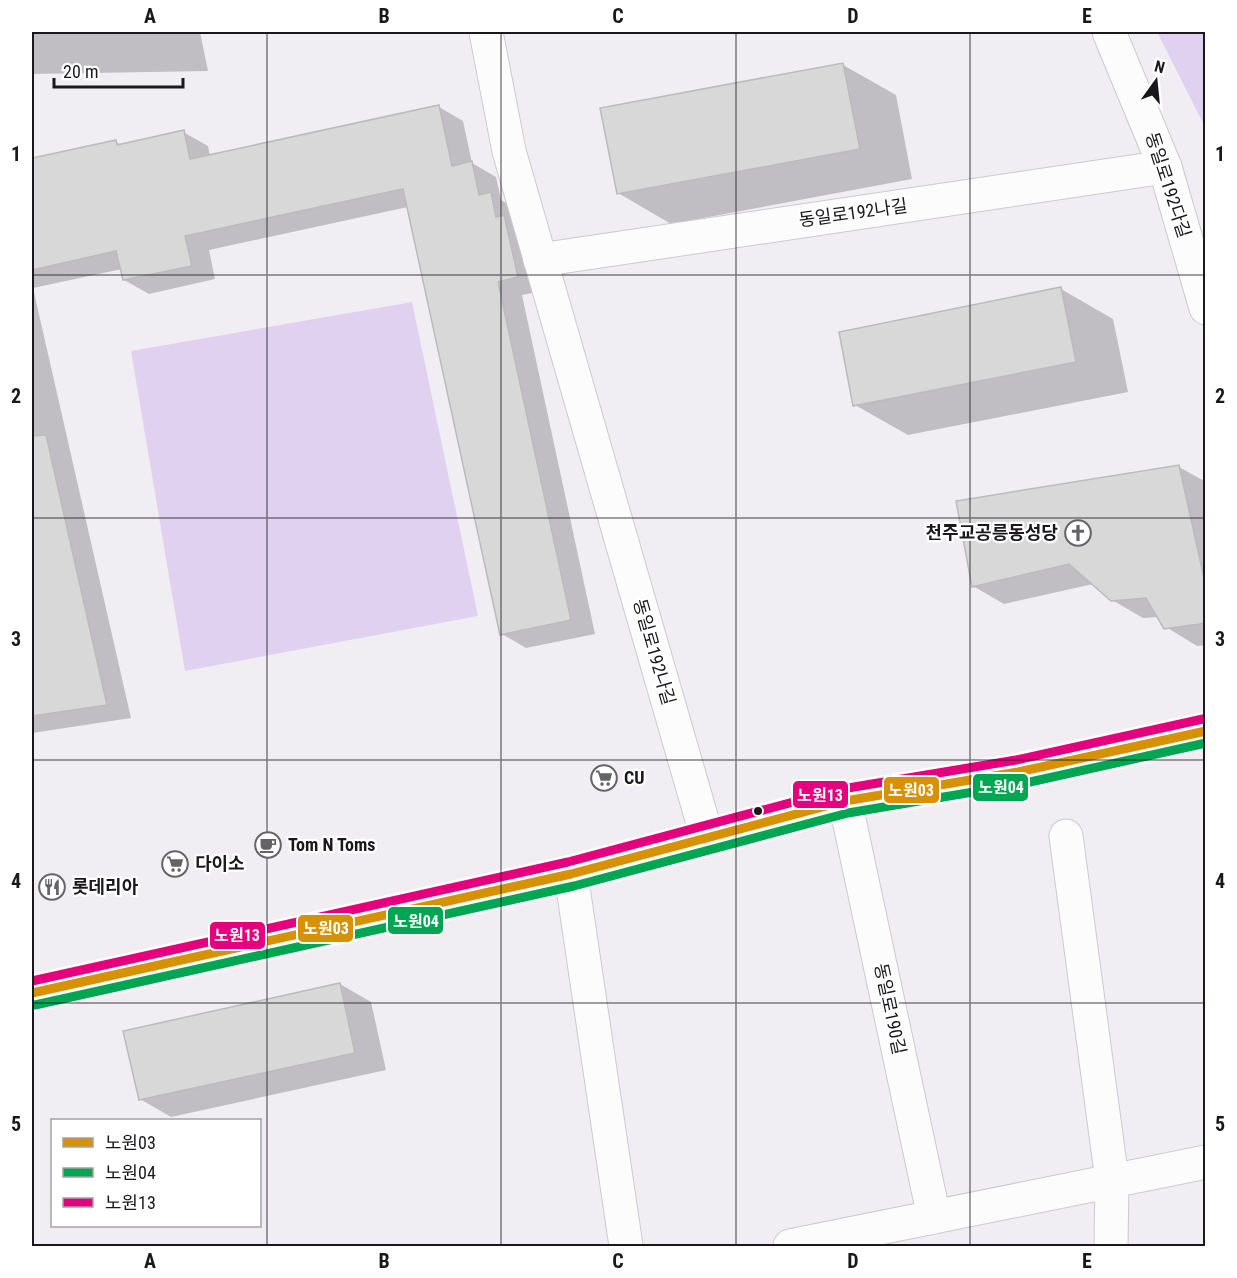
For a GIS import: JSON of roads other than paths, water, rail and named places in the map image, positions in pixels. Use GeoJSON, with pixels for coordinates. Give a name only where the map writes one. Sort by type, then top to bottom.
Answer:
{"type":"FeatureCollection","features":[{"type":"Feature","properties":{"kind":"street","name":"동일로192나길"},"geometry":{"type":"LineString","coordinates":[[486,32],[508,151],[707,837]]}},
{"type":"Feature","properties":{"kind":"street","name":"동일로192다길"},"geometry":{"type":"LineString","coordinates":[[1109,32],[1165,167],[1206,308]]}},
{"type":"Feature","properties":{"kind":"street","name":"동일로192나길"},"geometry":{"type":"LineString","coordinates":[[540,260],[1165,167]]}},
{"type":"Feature","properties":{"kind":"street"},"geometry":{"type":"LineString","coordinates":[[32,993],[571,874],[845,801],[1018,771],[1206,731]]}},
{"type":"Feature","properties":{"kind":"street","name":"동일로190길"},"geometry":{"type":"LineString","coordinates":[[845,801],[934,1217]]}},
{"type":"Feature","properties":{"kind":"street"},"geometry":{"type":"LineString","coordinates":[[1066,836],[1112,1180],[1111,1246]]}},
{"type":"Feature","properties":{"kind":"street"},"geometry":{"type":"LineString","coordinates":[[571,874],[626,1246]]}},
{"type":"Feature","properties":{"kind":"street"},"geometry":{"type":"LineString","coordinates":[[790,1246],[1206,1161]]}},
{"type":"Feature","properties":{"kind":"place","name":"천주교공릉동성당"},"geometry":{"type":"Point","coordinates":[1078,533]}},
{"type":"Feature","properties":{"kind":"place","name":"CU"},"geometry":{"type":"Point","coordinates":[604,778]}},
{"type":"Feature","properties":{"kind":"place","name":"Tom N Toms"},"geometry":{"type":"Point","coordinates":[268,845]}},
{"type":"Feature","properties":{"kind":"place","name":"다이소"},"geometry":{"type":"Point","coordinates":[175,864]}},
{"type":"Feature","properties":{"kind":"place","name":"롯데리아"},"geometry":{"type":"Point","coordinates":[52,887]}}]}
